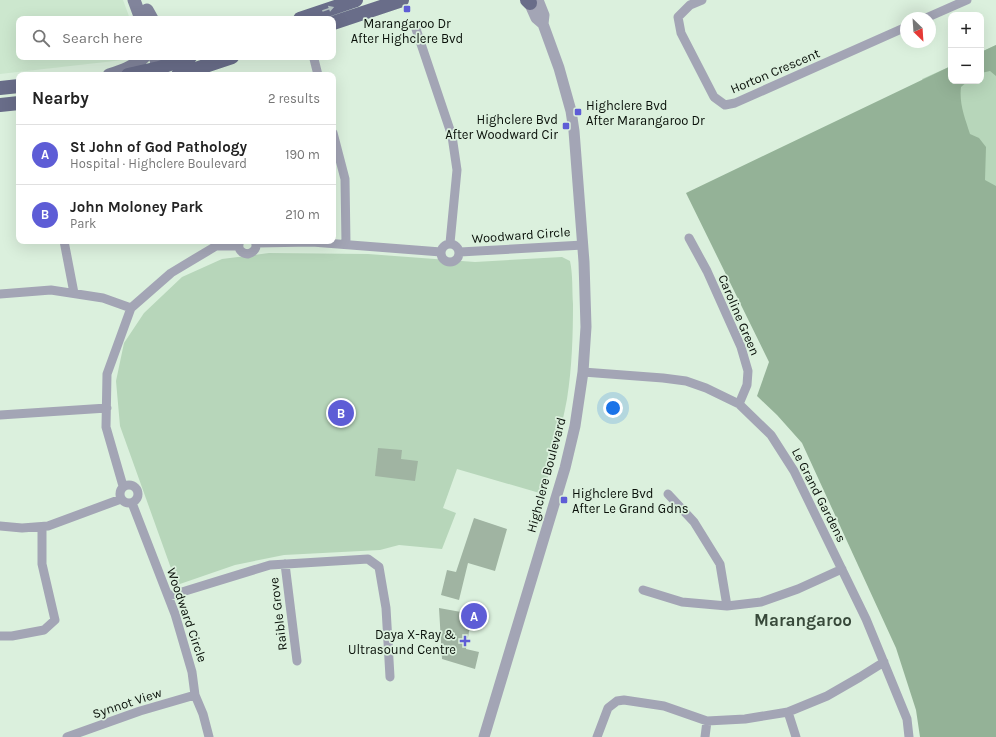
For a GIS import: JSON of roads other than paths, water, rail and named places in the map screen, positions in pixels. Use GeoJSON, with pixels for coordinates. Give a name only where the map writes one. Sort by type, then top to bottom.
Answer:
{"type":"FeatureCollection","features":[{"type":"Feature","properties":{"kind":"main road"},"geometry":{"type":"LineString","coordinates":[[134,0],[147,13]]}},
{"type":"Feature","properties":{"kind":"main road"},"geometry":{"type":"LineString","coordinates":[[309,16],[356,0]]}},
{"type":"Feature","properties":{"kind":"main road"},"geometry":{"type":"LineString","coordinates":[[336,22],[402,0]]}},
{"type":"Feature","properties":{"kind":"main road"},"geometry":{"type":"LineString","coordinates":[[118,72],[129,68],[140,60]]}},
{"type":"Feature","properties":{"kind":"main road"},"geometry":{"type":"LineString","coordinates":[[139,72],[181,60]]}},
{"type":"Feature","properties":{"kind":"main road"},"geometry":{"type":"LineString","coordinates":[[187,72],[223,60]]}},
{"type":"Feature","properties":{"kind":"main road"},"geometry":{"type":"LineString","coordinates":[[0,88],[16,86]]}},
{"type":"Feature","properties":{"kind":"main road"},"geometry":{"type":"LineString","coordinates":[[0,105],[16,103]]}},
{"type":"Feature","properties":{"kind":"street","name":"Horton Crescent"},"geometry":{"type":"LineString","coordinates":[[702,0],[690,5],[678,16],[681,32],[714,97],[725,105],[735,103],[900,30]]}},
{"type":"Feature","properties":{"kind":"street"},"geometry":{"type":"LineString","coordinates":[[936,14],[967,0]]}},
{"type":"Feature","properties":{"kind":"street","name":"Highclere Boulevard"},"geometry":{"type":"LineString","coordinates":[[484,737],[565,468],[575,426],[583,372],[586,327],[583,245],[574,131],[571,111],[559,68],[543,24],[536,18],[531,1]]}},
{"type":"Feature","properties":{"kind":"street"},"geometry":{"type":"LineString","coordinates":[[415,26],[452,136],[457,170],[450,243],[444,246],[441,252]]}},
{"type":"Feature","properties":{"kind":"street"},"geometry":{"type":"LineString","coordinates":[[314,60],[317,72]]}},
{"type":"Feature","properties":{"kind":"street"},"geometry":{"type":"LineString","coordinates":[[336,144],[345,179],[346,243]]}},
{"type":"Feature","properties":{"kind":"street","name":"Caroline Green"},"geometry":{"type":"LineString","coordinates":[[689,238],[707,270],[741,347],[748,371],[747,385],[739,404]]}},
{"type":"Feature","properties":{"kind":"street","name":"Woodward Circle"},"geometry":{"type":"LineString","coordinates":[[336,243],[441,252],[443,258],[449,262],[457,260],[460,252],[457,246],[450,243]]}},
{"type":"Feature","properties":{"kind":"street"},"geometry":{"type":"LineString","coordinates":[[65,244],[74,293]]}},
{"type":"Feature","properties":{"kind":"street","name":"Woodward Circle"},"geometry":{"type":"LineString","coordinates":[[123,486],[106,427],[107,374],[131,308],[171,273],[216,246],[231,244]]}},
{"type":"Feature","properties":{"kind":"street","name":"Woodward Circle"},"geometry":{"type":"LineString","coordinates":[[239,244],[241,252],[248,254],[254,251],[256,244]]}},
{"type":"Feature","properties":{"kind":"street","name":"Woodward Circle"},"geometry":{"type":"LineString","coordinates":[[460,252],[583,245]]}},
{"type":"Feature","properties":{"kind":"street"},"geometry":{"type":"LineString","coordinates":[[0,294],[51,290],[103,298],[131,308]]}},
{"type":"Feature","properties":{"kind":"street","name":"Le Grand Gardens"},"geometry":{"type":"LineString","coordinates":[[583,372],[686,381],[706,388],[739,404],[771,435],[794,471],[866,619],[907,720],[909,737]]}},
{"type":"Feature","properties":{"kind":"street"},"geometry":{"type":"LineString","coordinates":[[0,415],[107,408]]}},
{"type":"Feature","properties":{"kind":"street"},"geometry":{"type":"LineString","coordinates":[[133,485],[138,490],[138,496],[135,502],[125,503],[121,498],[120,492],[123,486],[133,485]]}},
{"type":"Feature","properties":{"kind":"street"},"geometry":{"type":"LineString","coordinates":[[668,494],[694,522],[720,564],[727,606]]}},
{"type":"Feature","properties":{"kind":"street"},"geometry":{"type":"LineString","coordinates":[[0,526],[22,528],[48,526],[121,498]]}},
{"type":"Feature","properties":{"kind":"street","name":"Woodward Circle"},"geometry":{"type":"LineString","coordinates":[[132,503],[169,596],[192,672],[195,695],[203,714],[209,737]]}},
{"type":"Feature","properties":{"kind":"street"},"geometry":{"type":"LineString","coordinates":[[0,636],[12,636],[44,630],[55,620],[42,564],[42,527]]}},
{"type":"Feature","properties":{"kind":"street"},"geometry":{"type":"LineString","coordinates":[[169,596],[270,565],[368,560],[379,567],[386,608],[390,677]]}},
{"type":"Feature","properties":{"kind":"street","name":"Raible Grove"},"geometry":{"type":"LineString","coordinates":[[285,564],[297,662]]}},
{"type":"Feature","properties":{"kind":"street"},"geometry":{"type":"LineString","coordinates":[[644,590],[682,602],[727,606],[761,602],[798,589],[842,570]]}},
{"type":"Feature","properties":{"kind":"street"},"geometry":{"type":"LineString","coordinates":[[597,737],[608,708],[617,701],[624,700],[664,706],[707,721],[745,719],[788,712],[827,696],[884,662]]}},
{"type":"Feature","properties":{"kind":"street","name":"Synnot View"},"geometry":{"type":"LineString","coordinates":[[67,737],[88,734],[140,711],[195,695]]}},
{"type":"Feature","properties":{"kind":"street"},"geometry":{"type":"LineString","coordinates":[[788,712],[796,737]]}},
{"type":"Feature","properties":{"kind":"street"},"geometry":{"type":"LineString","coordinates":[[705,737],[707,721]]}},
{"type":"Feature","properties":{"kind":"place","name":"Marangaroo Dr After Highclere Bvd"},"geometry":{"type":"Point","coordinates":[407,9]}},
{"type":"Feature","properties":{"kind":"place","name":"Highclere Bvd After Marangaroo Dr"},"geometry":{"type":"Point","coordinates":[578,112]}},
{"type":"Feature","properties":{"kind":"place","name":"Highclere Bvd After Woodward Cir"},"geometry":{"type":"Point","coordinates":[566,126]}},
{"type":"Feature","properties":{"kind":"place","name":"John Moloney Park"},"geometry":{"type":"Point","coordinates":[341,413]}},
{"type":"Feature","properties":{"kind":"place","name":"Highclere Bvd After Le Grand Gdns"},"geometry":{"type":"Point","coordinates":[564,500]}},
{"type":"Feature","properties":{"kind":"place","name":"St John of God Pathology"},"geometry":{"type":"Point","coordinates":[474,616]}},
{"type":"Feature","properties":{"kind":"place","name":"Daya X-Ray & Ultrasound Centre"},"geometry":{"type":"Point","coordinates":[465,641]}},
{"type":"Feature","properties":{"kind":"district","name":"Marangaroo"},"geometry":{"type":"Point","coordinates":[803,620]}}]}
